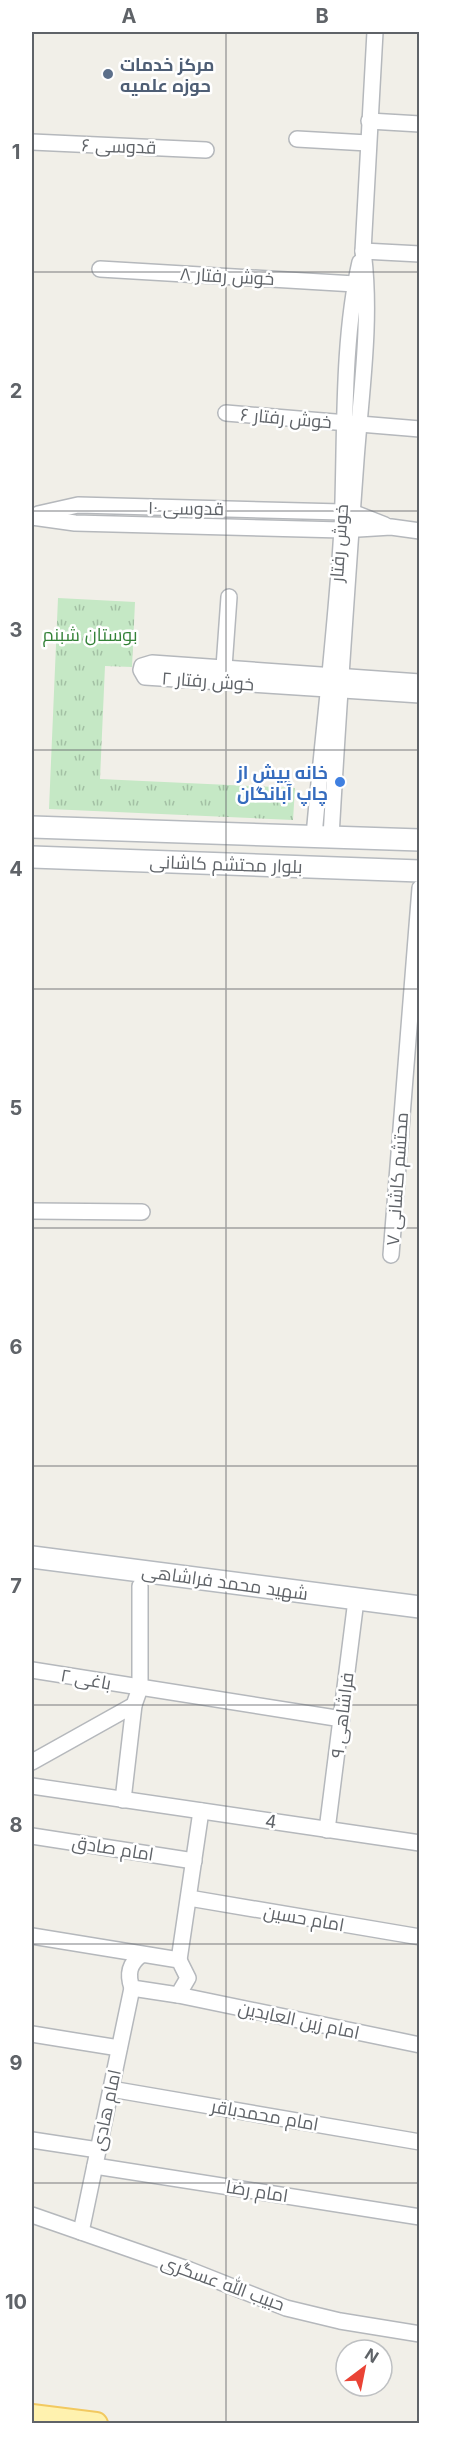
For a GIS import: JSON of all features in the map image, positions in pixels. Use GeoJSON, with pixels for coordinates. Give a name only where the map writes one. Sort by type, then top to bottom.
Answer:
{"type":"FeatureCollection","features":[{"type":"Feature","properties":{"kind":"main road","name":"بلوار محتشم کاشانی"},"geometry":{"type":"LineString","coordinates":[[32,827],[420,840]]}},
{"type":"Feature","properties":{"kind":"main road","name":"بلوار محتشم کاشانی"},"geometry":{"type":"LineString","coordinates":[[32,857],[420,871]]}},
{"type":"Feature","properties":{"kind":"main road","name":"شهید محمد فراشاهی"},"geometry":{"type":"LineString","coordinates":[[32,1557],[420,1607]]}},
{"type":"Feature","properties":{"kind":"main road"},"geometry":{"type":"LineString","coordinates":[[32,2416],[96,2424]]}},
{"type":"Feature","properties":{"kind":"street","name":"خوش رفتار"},"geometry":{"type":"LineString","coordinates":[[352,424],[367,283],[363,251],[375,32]]}},
{"type":"Feature","properties":{"kind":"street"},"geometry":{"type":"LineString","coordinates":[[369,121],[420,124]]}},
{"type":"Feature","properties":{"kind":"street"},"geometry":{"type":"LineString","coordinates":[[297,139],[368,143]]}},
{"type":"Feature","properties":{"kind":"street","name":"قدوسی ۶"},"geometry":{"type":"LineString","coordinates":[[32,142],[206,150]]}},
{"type":"Feature","properties":{"kind":"street","name":"خوش رفتار"},"geometry":{"type":"LineString","coordinates":[[322,837],[347,530],[355,284],[363,251]]}},
{"type":"Feature","properties":{"kind":"street"},"geometry":{"type":"LineString","coordinates":[[363,251],[420,254]]}},
{"type":"Feature","properties":{"kind":"street","name":"خوش رفتار ۸"},"geometry":{"type":"LineString","coordinates":[[100,269],[355,284]]}},
{"type":"Feature","properties":{"kind":"street","name":"خوش رفتار ۶"},"geometry":{"type":"LineString","coordinates":[[226,413],[420,429]]}},
{"type":"Feature","properties":{"kind":"street","name":"قدوسی ۱۰"},"geometry":{"type":"LineString","coordinates":[[32,516],[78,505],[347,512],[391,527]]}},
{"type":"Feature","properties":{"kind":"street","name":"قدوسی ۱۰"},"geometry":{"type":"LineString","coordinates":[[32,516],[75,523],[347,530],[391,527]]}},
{"type":"Feature","properties":{"kind":"street"},"geometry":{"type":"LineString","coordinates":[[391,527],[420,531]]}},
{"type":"Feature","properties":{"kind":"street"},"geometry":{"type":"LineString","coordinates":[[224,667],[229,597]]}},
{"type":"Feature","properties":{"kind":"street","name":"خوش رفتار ۲"},"geometry":{"type":"LineString","coordinates":[[152,663],[224,667],[333,683],[145,677],[141,670],[142,666],[152,663]]}},
{"type":"Feature","properties":{"kind":"street"},"geometry":{"type":"LineString","coordinates":[[333,683],[420,682]]}},
{"type":"Feature","properties":{"kind":"street"},"geometry":{"type":"LineString","coordinates":[[333,683],[420,695]]}},
{"type":"Feature","properties":{"kind":"street","name":"محتشم کاشانی ۷"},"geometry":{"type":"LineString","coordinates":[[391,1255],[420,888]]}},
{"type":"Feature","properties":{"kind":"street"},"geometry":{"type":"LineString","coordinates":[[32,1211],[142,1212]]}},
{"type":"Feature","properties":{"kind":"street"},"geometry":{"type":"LineString","coordinates":[[123,1800],[134,1705],[140,1688],[140,1586]]}},
{"type":"Feature","properties":{"kind":"street","name":"فراشاهی ۹"},"geometry":{"type":"LineString","coordinates":[[327,1830],[356,1600]]}},
{"type":"Feature","properties":{"kind":"street","name":"باغی ۲"},"geometry":{"type":"LineString","coordinates":[[32,1670],[342,1719]]}},
{"type":"Feature","properties":{"kind":"street"},"geometry":{"type":"LineString","coordinates":[[32,1762],[134,1705]]}},
{"type":"Feature","properties":{"kind":"street","name":"4"},"geometry":{"type":"LineString","coordinates":[[32,1786],[420,1843]]}},
{"type":"Feature","properties":{"kind":"street"},"geometry":{"type":"LineString","coordinates":[[177,1995],[188,1978],[179,1960],[201,1811]]}},
{"type":"Feature","properties":{"kind":"street","name":"امام صادق"},"geometry":{"type":"LineString","coordinates":[[32,1836],[194,1861]]}},
{"type":"Feature","properties":{"kind":"street","name":"امام حسین"},"geometry":{"type":"LineString","coordinates":[[189,1898],[420,1937]]}},
{"type":"Feature","properties":{"kind":"street"},"geometry":{"type":"LineString","coordinates":[[32,1936],[179,1960]]}},
{"type":"Feature","properties":{"kind":"street","name":"امام هادی"},"geometry":{"type":"LineString","coordinates":[[81,2232],[132,1988],[129,1970],[134,1960],[141,1954]]}},
{"type":"Feature","properties":{"kind":"street","name":"امام زین العابدین"},"geometry":{"type":"LineString","coordinates":[[132,1988],[420,2044]]}},
{"type":"Feature","properties":{"kind":"street"},"geometry":{"type":"LineString","coordinates":[[32,2034],[119,2048]]}},
{"type":"Feature","properties":{"kind":"street","name":"امام محمدباقر"},"geometry":{"type":"LineString","coordinates":[[111,2089],[420,2142]]}},
{"type":"Feature","properties":{"kind":"street"},"geometry":{"type":"LineString","coordinates":[[32,2140],[98,2150]]}},
{"type":"Feature","properties":{"kind":"street","name":"امام رضا"},"geometry":{"type":"LineString","coordinates":[[95,2166],[420,2217]]}},
{"type":"Feature","properties":{"kind":"street","name":"حبیب الله عسگری"},"geometry":{"type":"LineString","coordinates":[[32,2215],[286,2308],[340,2321],[420,2334]]}},
{"type":"Feature","properties":{"kind":"green space","name":"بوستان شبنم"},"geometry":{"type":"Polygon","coordinates":[[[58,598],[135,602],[132,667],[105,666],[100,779],[295,788],[293,820],[49,809],[58,598]]]}},
{"type":"Feature","properties":{"kind":"place","name":"مرکز خدمات حوزه علمیه"},"geometry":{"type":"Point","coordinates":[108,74]}},
{"type":"Feature","properties":{"kind":"place","name":"خانه پیش از چاپ آبانگان"},"geometry":{"type":"Point","coordinates":[340,782]}}]}
